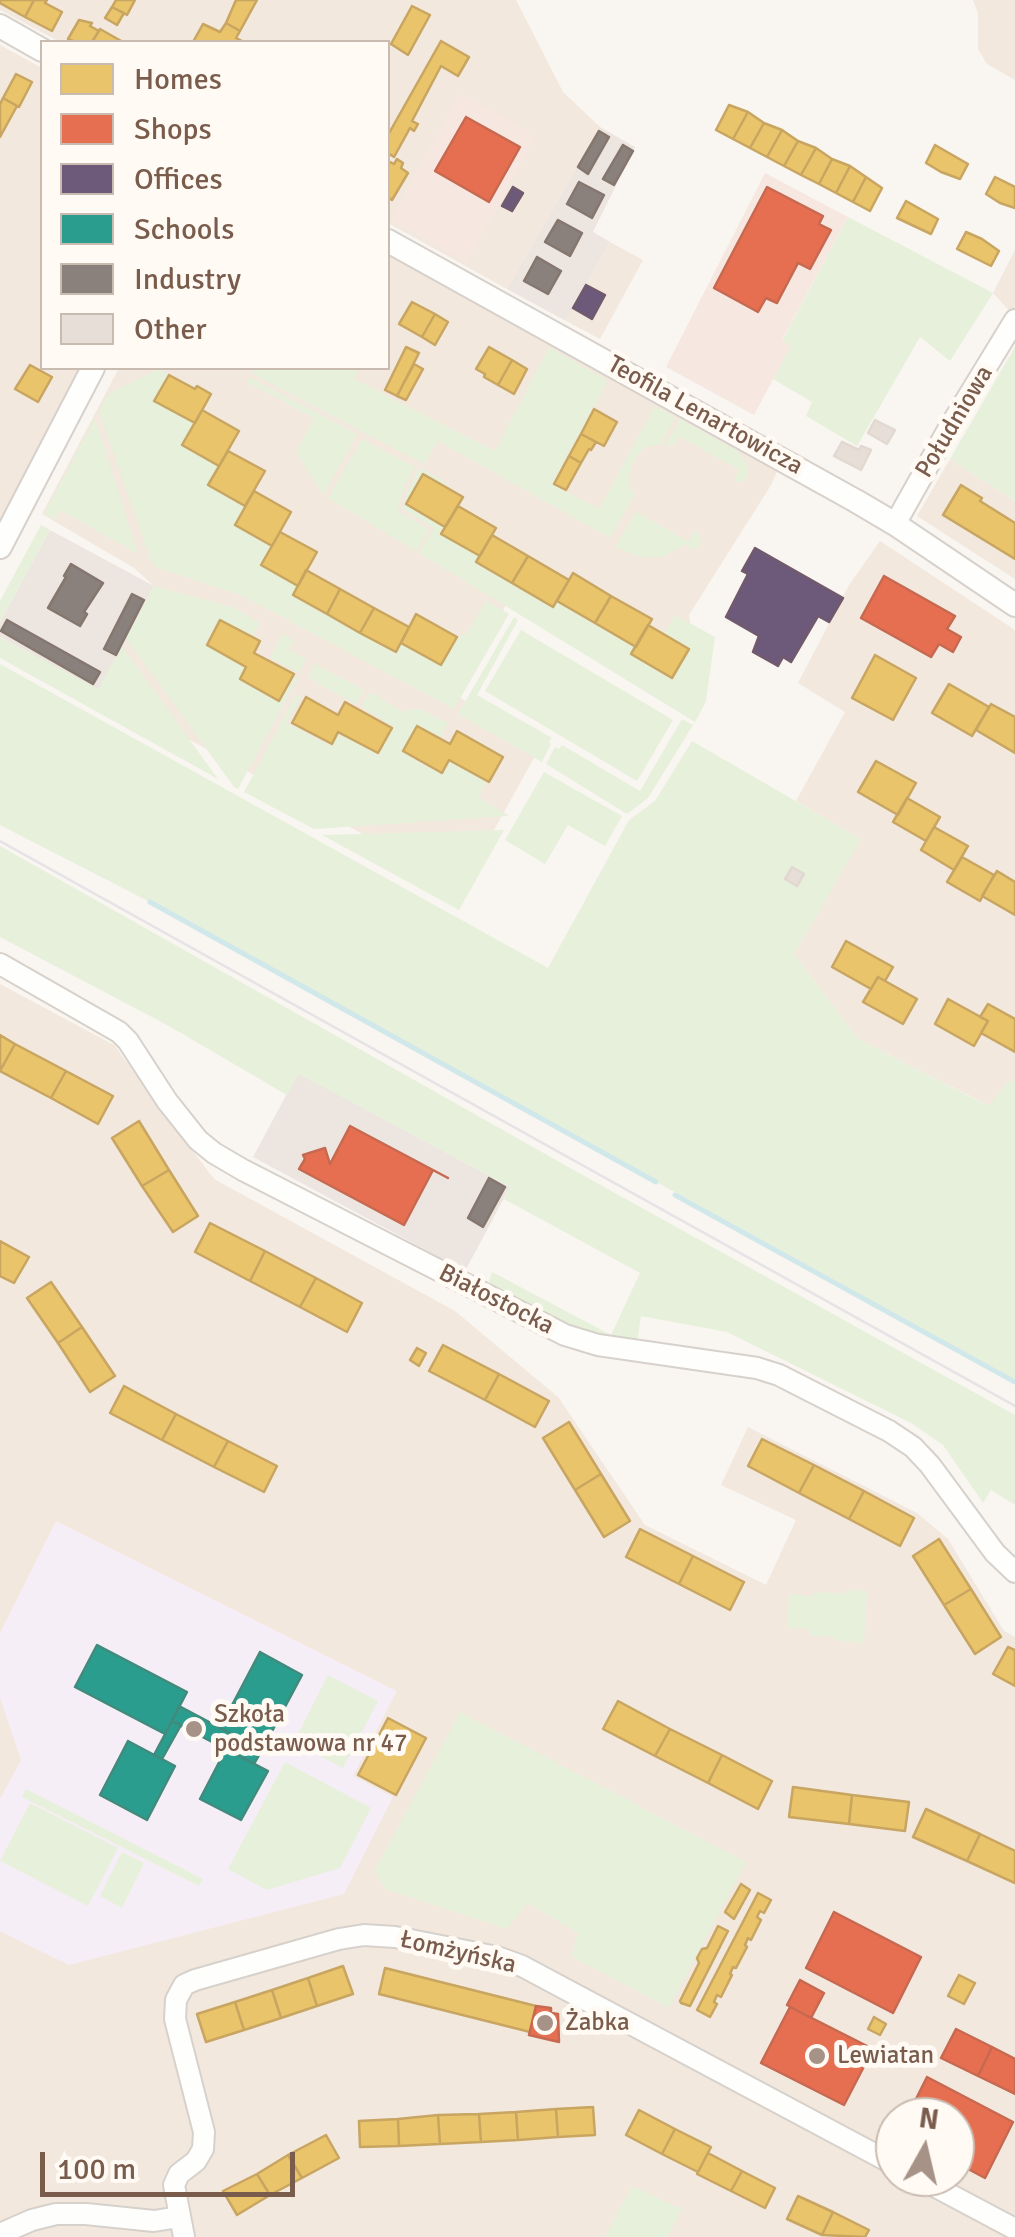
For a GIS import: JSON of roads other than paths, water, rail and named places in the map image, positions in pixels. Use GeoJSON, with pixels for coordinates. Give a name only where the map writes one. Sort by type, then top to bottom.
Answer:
{"type":"FeatureCollection","features":[{"type":"Feature","properties":{"kind":"street"},"geometry":{"type":"LineString","coordinates":[[0,26],[40,49]]}},
{"type":"Feature","properties":{"kind":"street","name":"Teofila Lenartowicza"},"geometry":{"type":"LineString","coordinates":[[390,241],[895,524],[1015,606]]}},
{"type":"Feature","properties":{"kind":"street","name":"Południowa"},"geometry":{"type":"LineString","coordinates":[[895,524],[1015,320]]}},
{"type":"Feature","properties":{"kind":"street"},"geometry":{"type":"LineString","coordinates":[[0,547],[92,370]]}},
{"type":"Feature","properties":{"kind":"street","name":"Białostocka"},"geometry":{"type":"LineString","coordinates":[[0,964],[119,1032],[198,1140],[243,1170],[566,1335],[598,1344],[757,1368],[779,1375],[889,1430],[930,1465],[994,1553],[1015,1572]]}},
{"type":"Feature","properties":{"kind":"street","name":"Łomżyńska"},"geometry":{"type":"LineString","coordinates":[[182,2227],[174,2186],[179,2174],[196,2162],[204,2149],[204,2132],[174,2019],[176,2000],[184,1986],[194,1980],[364,1935],[395,1937],[522,1966],[875,2154]]}},
{"type":"Feature","properties":{"kind":"street"},"geometry":{"type":"LineString","coordinates":[[955,2197],[1015,2229]]}},
{"type":"Feature","properties":{"kind":"street"},"geometry":{"type":"LineString","coordinates":[[0,2234],[56,2214],[86,2214],[182,2227]]}},
{"type":"Feature","properties":{"kind":"waterway"},"geometry":{"type":"LineString","coordinates":[[150,902],[656,1182]]}},
{"type":"Feature","properties":{"kind":"waterway"},"geometry":{"type":"LineString","coordinates":[[675,1195],[1015,1382]]}},
{"type":"Feature","properties":{"kind":"tram line"},"geometry":{"type":"LineString","coordinates":[[0,841],[1015,1406]]}},
{"type":"Feature","properties":{"kind":"place","name":"Szkoła podstawowa nr 47"},"geometry":{"type":"Point","coordinates":[194,1729]}},
{"type":"Feature","properties":{"kind":"place","name":"Żabka"},"geometry":{"type":"Point","coordinates":[545,2023]}},
{"type":"Feature","properties":{"kind":"place","name":"Lewiatan"},"geometry":{"type":"Point","coordinates":[817,2056]}}]}
